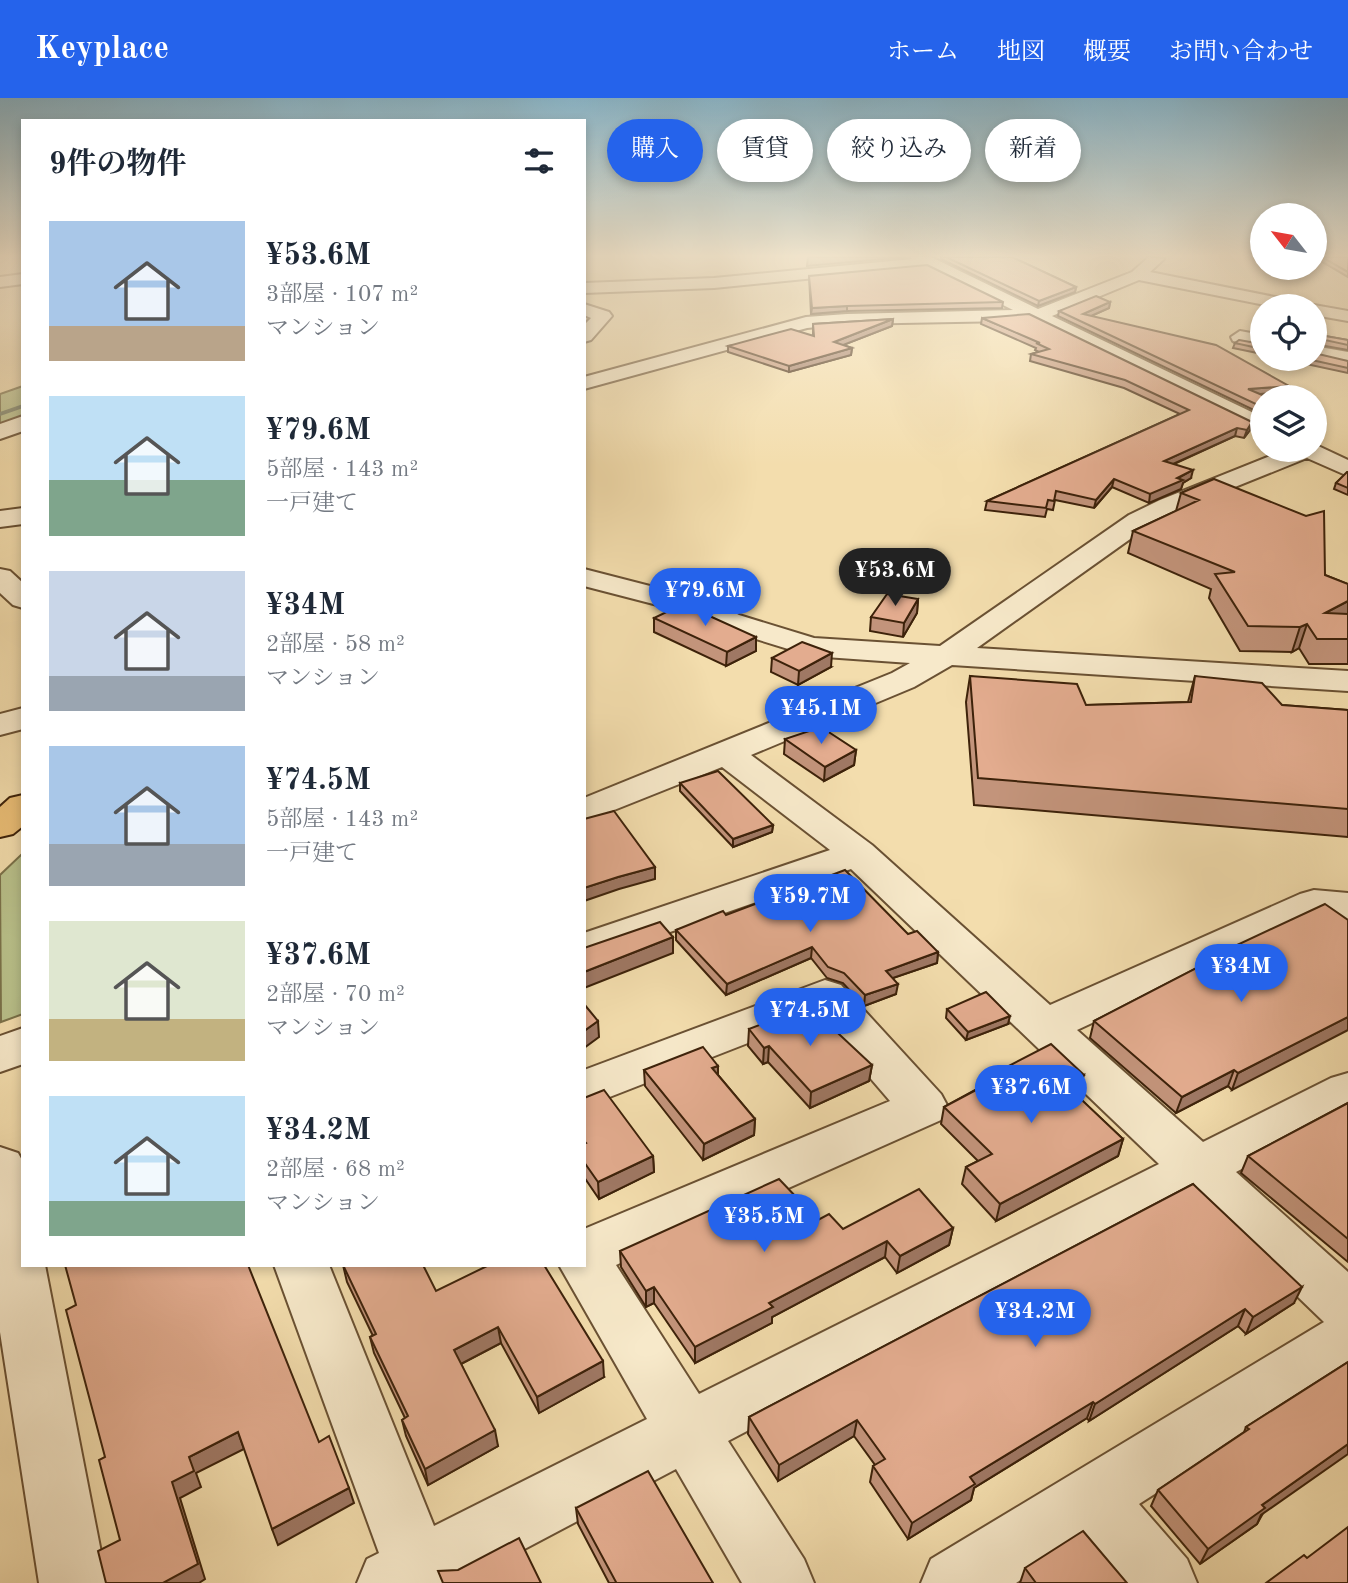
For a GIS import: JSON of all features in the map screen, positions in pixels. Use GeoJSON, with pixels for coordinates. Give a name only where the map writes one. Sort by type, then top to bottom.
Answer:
{"type":"FeatureCollection","features":[{"type":"Feature","properties":{"kind":"highway"},"geometry":{"type":"LineString","coordinates":[[0,826],[21,808]]}},
{"type":"Feature","properties":{"kind":"street"},"geometry":{"type":"LineString","coordinates":[[586,382],[794,326]]}},
{"type":"Feature","properties":{"kind":"street"},"geometry":{"type":"LineString","coordinates":[[1061,326],[1250,420]]}},
{"type":"Feature","properties":{"kind":"street"},"geometry":{"type":"LineString","coordinates":[[1240,337],[1250,339]]}},
{"type":"Feature","properties":{"kind":"street"},"geometry":{"type":"LineString","coordinates":[[1327,354],[1348,358]]}},
{"type":"Feature","properties":{"kind":"street"},"geometry":{"type":"LineString","coordinates":[[586,367],[609,376]]}},
{"type":"Feature","properties":{"kind":"street"},"geometry":{"type":"LineString","coordinates":[[0,432],[21,424]]}},
{"type":"Feature","properties":{"kind":"street"},"geometry":{"type":"LineString","coordinates":[[1327,448],[1348,468]]}},
{"type":"Feature","properties":{"kind":"street"},"geometry":{"type":"LineString","coordinates":[[586,809],[903,680],[947,655],[1138,521],[1169,505],[1280,462]]}},
{"type":"Feature","properties":{"kind":"street"},"geometry":{"type":"LineString","coordinates":[[0,519],[21,516]]}},
{"type":"Feature","properties":{"kind":"street"},"geometry":{"type":"LineString","coordinates":[[0,577],[21,596]]}},
{"type":"Feature","properties":{"kind":"street"},"geometry":{"type":"LineString","coordinates":[[586,579],[706,609],[728,621],[811,647],[1348,681]]}},
{"type":"Feature","properties":{"kind":"street"},"geometry":{"type":"LineString","coordinates":[[0,612],[21,607]]}},
{"type":"Feature","properties":{"kind":"street"},"geometry":{"type":"LineString","coordinates":[[0,725],[21,719]]}},
{"type":"Feature","properties":{"kind":"street"},"geometry":{"type":"LineString","coordinates":[[724,752],[858,853],[1348,1308]]}},
{"type":"Feature","properties":{"kind":"street"},"geometry":{"type":"LineString","coordinates":[[586,947],[858,853]]}},
{"type":"Feature","properties":{"kind":"street"},"geometry":{"type":"LineString","coordinates":[[1044,1026],[1314,903],[1348,906]]}},
{"type":"Feature","properties":{"kind":"street"},"geometry":{"type":"LineString","coordinates":[[586,1088],[825,996],[924,1107],[586,1253]]}},
{"type":"Feature","properties":{"kind":"street"},"geometry":{"type":"LineString","coordinates":[[0,1055],[21,1046]]}},
{"type":"Feature","properties":{"kind":"street"},"geometry":{"type":"LineString","coordinates":[[302,1267],[404,1576],[1348,1091]]}},
{"type":"Feature","properties":{"kind":"street"},"geometry":{"type":"LineString","coordinates":[[0,1154],[21,1147]]}},
{"type":"Feature","properties":{"kind":"street"},"geometry":{"type":"LineString","coordinates":[[0,1168],[73,1583]]}},
{"type":"Feature","properties":{"kind":"street"},"geometry":{"type":"LineString","coordinates":[[586,1264],[780,1583]]}},
{"type":"Feature","properties":{"kind":"street"},"geometry":{"type":"LineString","coordinates":[[955,1583],[1348,1338]]}},
{"type":"Feature","properties":{"kind":"street"},"geometry":{"type":"LineString","coordinates":[[1092,1498],[1163,1583]]}},
{"type":"Feature","properties":{"kind":"green space"},"geometry":{"type":"Polygon","coordinates":[[[21,387],[21,431],[0,438],[0,394],[21,387]]]}},
{"type":"Feature","properties":{"kind":"green space"},"geometry":{"type":"Polygon","coordinates":[[[21,855],[21,1015],[1,1022],[0,875],[21,855]]]}},
{"type":"Feature","properties":{"kind":"building"},"geometry":{"type":"Polygon","coordinates":[[[813,326],[874,326],[834,342],[852,348],[789,366],[728,346],[791,329],[814,336],[813,326]]]}},
{"type":"Feature","properties":{"kind":"building"},"geometry":{"type":"Polygon","coordinates":[[[1001,326],[1054,326],[1250,421],[1250,425],[1247,430],[1237,428],[1164,461],[1193,470],[1177,478],[1183,480],[1150,494],[1114,479],[1096,500],[1056,491],[1054,501],[1048,500],[1046,508],[987,501],[1189,410],[1125,380],[1031,354],[1049,349],[1036,343],[1040,343],[1001,326]]]}},
{"type":"Feature","properties":{"kind":"building"},"geometry":{"type":"Polygon","coordinates":[[[1091,326],[1136,326],[1216,345],[1250,364],[1250,371],[1262,371],[1287,385],[1250,385],[1250,401],[1091,326]]]}},
{"type":"Feature","properties":{"kind":"building"},"geometry":{"type":"Polygon","coordinates":[[[1327,336],[1348,340],[1348,345],[1327,340],[1327,336]]]}},
{"type":"Feature","properties":{"kind":"building"},"geometry":{"type":"Polygon","coordinates":[[[1239,340],[1250,342],[1250,346],[1235,343],[1239,340]]]}},
{"type":"Feature","properties":{"kind":"building"},"geometry":{"type":"Polygon","coordinates":[[[1327,356],[1348,361],[1348,368],[1327,363],[1327,356]]]}},
{"type":"Feature","properties":{"kind":"building"},"geometry":{"type":"Polygon","coordinates":[[[1348,472],[1348,488],[1336,483],[1348,472]]]}},
{"type":"Feature","properties":{"kind":"building"},"geometry":{"type":"Polygon","coordinates":[[[1214,479],[1306,516],[1324,511],[1325,575],[1348,584],[1348,601],[1325,613],[1348,614],[1348,639],[1317,639],[1307,624],[1300,627],[1248,626],[1215,574],[1235,572],[1133,531],[1199,500],[1181,493],[1214,479]]]}},
{"type":"Feature","properties":{"kind":"building"},"geometry":{"type":"Polygon","coordinates":[[[887,594],[918,599],[904,623],[871,617],[887,594]]]}},
{"type":"Feature","properties":{"kind":"building"},"geometry":{"type":"Polygon","coordinates":[[[683,604],[756,637],[727,652],[654,618],[683,604]]]}},
{"type":"Feature","properties":{"kind":"building"},"geometry":{"type":"Polygon","coordinates":[[[802,642],[832,653],[799,671],[772,658],[802,642]]]}},
{"type":"Feature","properties":{"kind":"building"},"geometry":{"type":"Polygon","coordinates":[[[970,676],[1077,684],[1086,705],[1191,702],[1195,676],[1262,683],[1282,705],[1348,710],[1348,809],[978,778],[970,676]]]}},
{"type":"Feature","properties":{"kind":"building"},"geometry":{"type":"Polygon","coordinates":[[[821,727],[856,750],[825,767],[785,739],[821,727]]]}},
{"type":"Feature","properties":{"kind":"building"},"geometry":{"type":"Polygon","coordinates":[[[718,771],[773,825],[733,839],[680,783],[718,771]]]}},
{"type":"Feature","properties":{"kind":"building"},"geometry":{"type":"Polygon","coordinates":[[[614,811],[655,867],[586,887],[586,818],[614,811]]]}},
{"type":"Feature","properties":{"kind":"building"},"geometry":{"type":"Polygon","coordinates":[[[845,870],[908,934],[917,931],[938,952],[886,971],[898,984],[865,995],[844,973],[828,967],[812,947],[727,984],[676,930],[723,911],[726,915],[845,870]]]}},
{"type":"Feature","properties":{"kind":"building"},"geometry":{"type":"Polygon","coordinates":[[[1325,904],[1348,920],[1348,1017],[1238,1073],[1234,1070],[1182,1097],[1094,1021],[1239,946],[1237,945],[1325,904]]]}},
{"type":"Feature","properties":{"kind":"building"},"geometry":{"type":"Polygon","coordinates":[[[660,922],[673,937],[586,971],[586,947],[660,922]]]}},
{"type":"Feature","properties":{"kind":"building"},"geometry":{"type":"Polygon","coordinates":[[[986,992],[1010,1016],[968,1032],[947,1009],[986,992]]]}},
{"type":"Feature","properties":{"kind":"building"},"geometry":{"type":"Polygon","coordinates":[[[586,1006],[598,1021],[586,1030],[586,1006]]]}},
{"type":"Feature","properties":{"kind":"building"},"geometry":{"type":"Polygon","coordinates":[[[809,1006],[872,1065],[811,1092],[769,1046],[764,1048],[749,1029],[809,1006]]]}},
{"type":"Feature","properties":{"kind":"building"},"geometry":{"type":"Polygon","coordinates":[[[1051,1044],[1084,1075],[1065,1084],[1123,1139],[1000,1204],[966,1167],[992,1154],[944,1107],[1008,1073],[1003,1069],[1051,1044]]]}},
{"type":"Feature","properties":{"kind":"building"},"geometry":{"type":"Polygon","coordinates":[[[703,1047],[718,1066],[712,1068],[755,1119],[704,1144],[644,1070],[703,1047]]]}},
{"type":"Feature","properties":{"kind":"building"},"geometry":{"type":"Polygon","coordinates":[[[604,1090],[653,1156],[598,1182],[586,1165],[586,1097],[604,1090]]]}},
{"type":"Feature","properties":{"kind":"building"},"geometry":{"type":"Polygon","coordinates":[[[1348,1103],[1348,1239],[1248,1156],[1348,1103]]]}},
{"type":"Feature","properties":{"kind":"building"},"geometry":{"type":"Polygon","coordinates":[[[779,1179],[818,1220],[829,1214],[843,1229],[919,1189],[953,1228],[900,1256],[887,1241],[769,1303],[773,1307],[695,1347],[654,1287],[646,1291],[620,1251],[779,1179]]]}},
{"type":"Feature","properties":{"kind":"building"},"geometry":{"type":"Polygon","coordinates":[[[1193,1184],[1302,1287],[1253,1317],[1245,1309],[1095,1404],[1093,1402],[970,1477],[975,1484],[912,1523],[873,1466],[885,1459],[857,1420],[779,1465],[749,1417],[1193,1184]]]}},
{"type":"Feature","properties":{"kind":"building"},"geometry":{"type":"Polygon","coordinates":[[[66,1267],[249,1267],[319,1442],[329,1436],[349,1488],[272,1529],[238,1432],[189,1457],[194,1471],[172,1482],[198,1564],[163,1583],[106,1583],[98,1551],[120,1540],[99,1460],[105,1457],[66,1310],[76,1305],[66,1267]]]}},
{"type":"Feature","properties":{"kind":"building"},"geometry":{"type":"Polygon","coordinates":[[[344,1267],[424,1267],[436,1291],[485,1267],[545,1267],[603,1361],[537,1397],[498,1327],[454,1350],[495,1430],[425,1469],[402,1420],[408,1416],[370,1337],[376,1334],[344,1267]]]}},
{"type":"Feature","properties":{"kind":"building"},"geometry":{"type":"Polygon","coordinates":[[[1348,1362],[1348,1444],[1262,1505],[1265,1508],[1208,1549],[1158,1490],[1249,1429],[1246,1427],[1348,1362]]]}},
{"type":"Feature","properties":{"kind":"building"},"geometry":{"type":"Polygon","coordinates":[[[648,1471],[713,1583],[615,1583],[576,1508],[648,1471]]]}},
{"type":"Feature","properties":{"kind":"building"},"geometry":{"type":"Polygon","coordinates":[[[1348,1527],[1348,1583],[1266,1583],[1304,1555],[1307,1558],[1348,1527]]]}},
{"type":"Feature","properties":{"kind":"building"},"geometry":{"type":"Polygon","coordinates":[[[1083,1531],[1127,1583],[1036,1583],[1025,1568],[1083,1531]]]}},
{"type":"Feature","properties":{"kind":"building"},"geometry":{"type":"Polygon","coordinates":[[[519,1538],[541,1583],[443,1583],[438,1571],[458,1570],[519,1538]]]}},
{"type":"Feature","properties":{"kind":"waterway"},"geometry":{"type":"LineString","coordinates":[[0,414],[21,407]]}}]}
